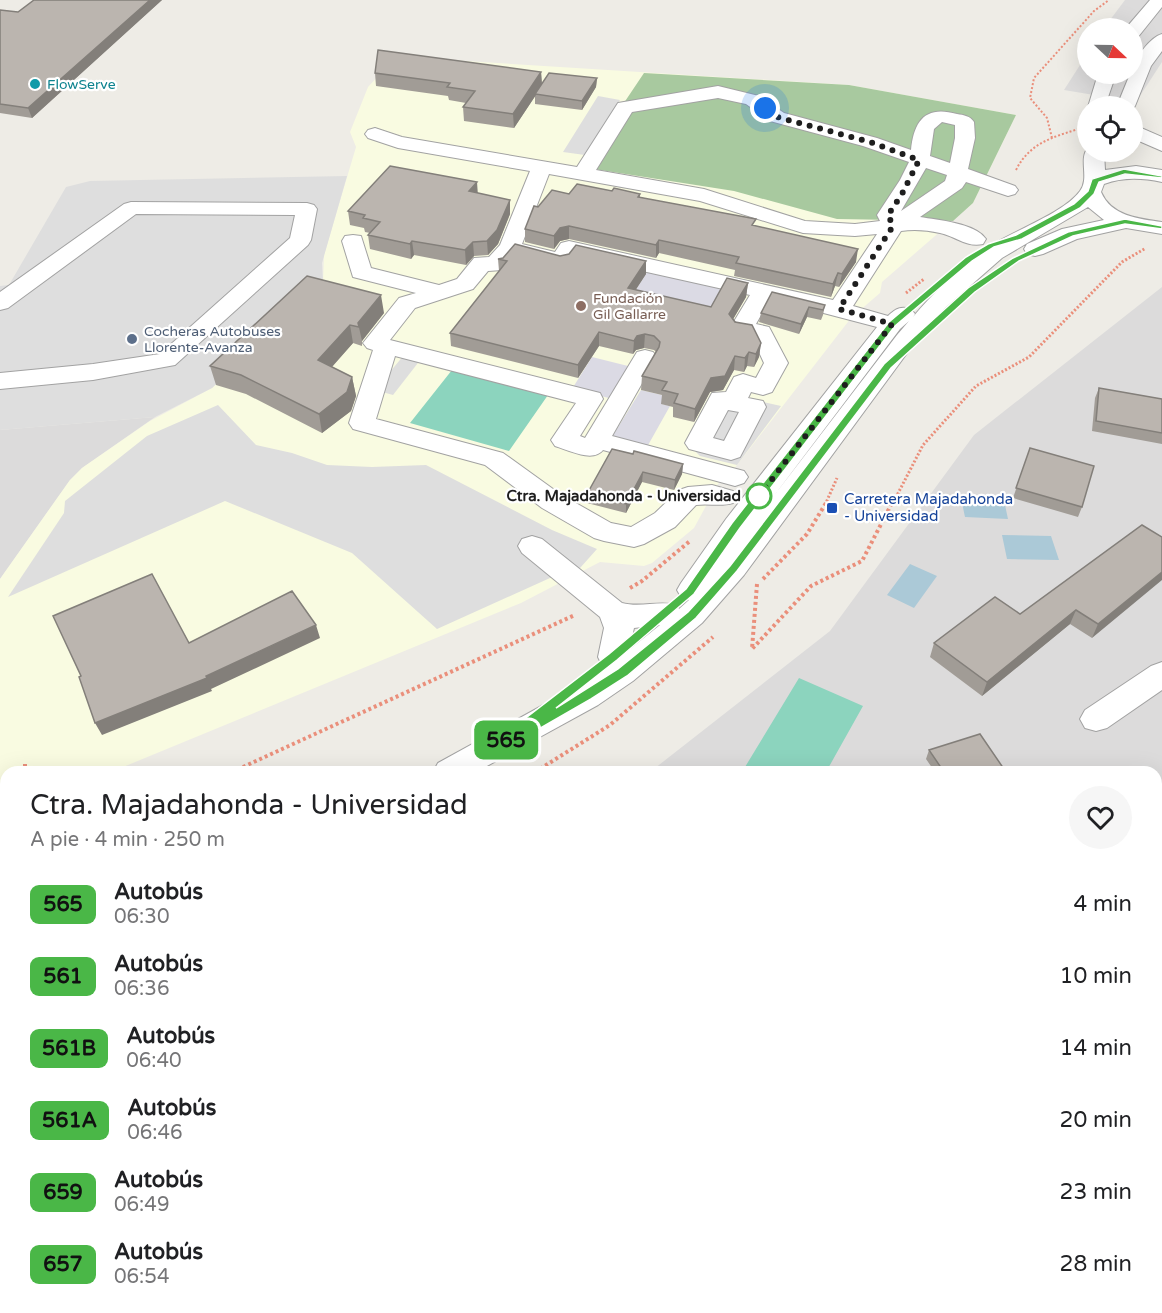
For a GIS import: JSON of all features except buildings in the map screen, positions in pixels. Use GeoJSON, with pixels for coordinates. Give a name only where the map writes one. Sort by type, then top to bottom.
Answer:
{"type":"FeatureCollection","features":[{"type":"Feature","properties":{"kind":"street"},"geometry":{"type":"LineString","coordinates":[[1143,19],[1158,0]]}},
{"type":"Feature","properties":{"kind":"street"},"geometry":{"type":"LineString","coordinates":[[1130,96],[1142,66],[1162,39]]}},
{"type":"Feature","properties":{"kind":"street"},"geometry":{"type":"LineString","coordinates":[[583,174],[625,107],[718,92],[752,99],[777,117],[870,142],[1008,190]]}},
{"type":"Feature","properties":{"kind":"street"},"geometry":{"type":"LineString","coordinates":[[839,309],[893,226],[955,184],[965,138],[964,122],[944,116],[930,120],[925,127],[919,160],[902,194],[888,215],[893,226]]}},
{"type":"Feature","properties":{"kind":"street"},"geometry":{"type":"LineString","coordinates":[[375,134],[398,142],[704,195],[803,227],[855,230],[913,224],[947,227],[975,239]]}},
{"type":"Feature","properties":{"kind":"street"},"geometry":{"type":"LineString","coordinates":[[1143,136],[1162,145]]}},
{"type":"Feature","properties":{"kind":"street"},"geometry":{"type":"LineString","coordinates":[[1094,162],[1093,186],[1098,205],[1150,231]]}},
{"type":"Feature","properties":{"kind":"street"},"geometry":{"type":"LineString","coordinates":[[1133,162],[1155,174]]}},
{"type":"Feature","properties":{"kind":"street"},"geometry":{"type":"LineString","coordinates":[[541,168],[510,247],[494,265],[482,263],[465,284],[407,303],[375,343],[592,396],[623,407]]}},
{"type":"Feature","properties":{"kind":"street"},"geometry":{"type":"LineString","coordinates":[[461,766],[587,696],[622,672],[692,615],[734,568],[887,366],[904,340],[952,287],[994,253],[1077,206],[1093,186],[1124,171],[1155,174]]}},
{"type":"Feature","properties":{"kind":"street"},"geometry":{"type":"LineString","coordinates":[[0,303],[131,208],[308,210],[300,240],[168,360],[93,372],[0,381]]}},
{"type":"Feature","properties":{"kind":"street"},"geometry":{"type":"LineString","coordinates":[[887,366],[972,290],[1016,260],[1071,234],[1150,231]]}},
{"type":"Feature","properties":{"kind":"street"},"geometry":{"type":"LineString","coordinates":[[493,750],[613,657],[690,592],[736,526],[892,324],[969,259],[991,246],[1019,237]]}},
{"type":"Feature","properties":{"kind":"street"},"geometry":{"type":"LineString","coordinates":[[353,242],[361,272],[440,292]]}},
{"type":"Feature","properties":{"kind":"street"},"geometry":{"type":"LineString","coordinates":[[510,247],[561,260],[569,248],[763,291],[892,324]]}},
{"type":"Feature","properties":{"kind":"street"},"geometry":{"type":"LineString","coordinates":[[734,403],[744,382],[763,387],[776,363],[761,332],[742,328],[763,291]]}},
{"type":"Feature","properties":{"kind":"street"},"geometry":{"type":"LineString","coordinates":[[386,346],[362,423],[494,459],[551,501],[604,531],[634,537],[664,520],[688,496],[712,494],[729,487],[597,440]]}},
{"type":"Feature","properties":{"kind":"street"},"geometry":{"type":"LineString","coordinates":[[592,396],[564,440],[591,448],[623,407],[645,357]]}},
{"type":"Feature","properties":{"kind":"street"},"geometry":{"type":"LineString","coordinates":[[532,546],[612,611],[633,617],[667,613]]}},
{"type":"Feature","properties":{"kind":"street"},"geometry":{"type":"LineString","coordinates":[[612,611],[619,628],[613,657]]}},
{"type":"Feature","properties":{"kind":"street"},"geometry":{"type":"LineString","coordinates":[[1096,718],[1162,674]]}},
{"type":"Feature","properties":{"kind":"path"},"geometry":{"type":"LineString","coordinates":[[1052,138],[1047,118],[1030,98],[1034,78],[1094,11],[1109,0]]}},
{"type":"Feature","properties":{"kind":"path"},"geometry":{"type":"LineString","coordinates":[[757,584],[752,650],[811,586],[862,561],[923,445],[976,386],[1029,357],[1150,231]]}},
{"type":"Feature","properties":{"kind":"shaded area"},"geometry":{"type":"Polygon","coordinates":[[[1125,0],[1162,0],[1162,62],[1140,96],[1100,96],[1064,90],[1077,70],[1077,84],[1143,84],[1143,18],[1112,18],[1125,0]]]}},
{"type":"Feature","properties":{"kind":"shaded area","name":"Fundación Gil Gallarre"},"geometry":{"type":"Polygon","coordinates":[[[386,56],[849,85],[1016,115],[973,203],[882,282],[880,293],[851,318],[730,474],[718,484],[694,528],[652,563],[644,566],[600,562],[521,603],[126,766],[0,766],[0,579],[70,480],[82,468],[150,421],[212,388],[323,282],[324,255],[356,147],[350,132],[368,87],[382,72],[386,56]]]}},
{"type":"Feature","properties":{"kind":"shaded area"},"geometry":{"type":"Polygon","coordinates":[[[598,96],[620,100],[585,155],[563,152],[598,96]]]}},
{"type":"Feature","properties":{"kind":"shaded area","name":"Cocheras Autobuses Llorente-Avanza"},"geometry":{"type":"Polygon","coordinates":[[[347,176],[322,263],[323,282],[212,388],[155,417],[0,430],[0,286],[9,285],[66,187],[90,181],[347,176]]]}},
{"type":"Feature","properties":{"kind":"shaded area"},"geometry":{"type":"Polygon","coordinates":[[[647,272],[723,288],[709,321],[628,302],[647,272]]]}},
{"type":"Feature","properties":{"kind":"shaded area"},"geometry":{"type":"Polygon","coordinates":[[[1162,287],[1162,766],[658,766],[830,631],[974,435],[1162,287]]]}},
{"type":"Feature","properties":{"kind":"shaded area"},"geometry":{"type":"Polygon","coordinates":[[[404,355],[421,359],[393,395],[375,390],[404,355]]]}},
{"type":"Feature","properties":{"kind":"shaded area"},"geometry":{"type":"Polygon","coordinates":[[[592,357],[636,368],[617,400],[572,389],[592,357]]]}},
{"type":"Feature","properties":{"kind":"shaded area"},"geometry":{"type":"Polygon","coordinates":[[[641,390],[666,396],[662,404],[670,406],[647,447],[612,437],[641,390]]]}},
{"type":"Feature","properties":{"kind":"shaded area"},"geometry":{"type":"Polygon","coordinates":[[[714,391],[781,406],[737,465],[700,456],[685,441],[695,423],[705,425],[707,405],[714,391]]]}},
{"type":"Feature","properties":{"kind":"shaded area"},"geometry":{"type":"Polygon","coordinates":[[[218,405],[256,445],[292,453],[327,465],[372,467],[426,465],[552,530],[597,549],[572,577],[550,578],[437,629],[352,553],[225,501],[8,597],[64,513],[65,501],[147,436],[218,405]]]}},
{"type":"Feature","properties":{"kind":"shaded area"},"geometry":{"type":"Polygon","coordinates":[[[155,417],[82,468],[70,480],[0,579],[0,430],[155,417]]]}},
{"type":"Feature","properties":{"kind":"green space"},"geometry":{"type":"Polygon","coordinates":[[[644,73],[849,85],[1016,115],[973,203],[953,221],[837,219],[734,191],[581,167],[644,73]]]}},
{"type":"Feature","properties":{"kind":"green space"},"geometry":{"type":"Polygon","coordinates":[[[452,370],[548,395],[509,451],[410,423],[452,370]]]}},
{"type":"Feature","properties":{"kind":"green space"},"geometry":{"type":"Polygon","coordinates":[[[799,678],[863,706],[829,766],[746,766],[799,678]]]}},
{"type":"Feature","properties":{"kind":"water"},"geometry":{"type":"Polygon","coordinates":[[[962,503],[1005,505],[1008,519],[965,517],[962,503]]]}},
{"type":"Feature","properties":{"kind":"water"},"geometry":{"type":"Polygon","coordinates":[[[1002,535],[1051,536],[1059,560],[1007,559],[1002,535]]]}},
{"type":"Feature","properties":{"kind":"water"},"geometry":{"type":"Polygon","coordinates":[[[910,564],[937,576],[914,608],[887,595],[910,564]]]}},
{"type":"Feature","properties":{"kind":"bus line","name":"565"},"geometry":{"type":"LineString","coordinates":[[1162,176],[1148,172],[1124,171],[1095,180],[1092,192],[1077,206],[1019,237],[991,246],[969,259],[916,302],[892,324],[736,526],[690,592],[613,657],[493,750],[587,696],[650,651],[692,615],[734,568],[887,366],[972,290],[1016,260],[1039,247],[1071,234],[1125,222],[1162,228]]}},
{"type":"Feature","properties":{"kind":"place","name":"FlowServe"},"geometry":{"type":"Point","coordinates":[35,84]}},
{"type":"Feature","properties":{"kind":"place","name":"Fundación Gil Gallarre"},"geometry":{"type":"Point","coordinates":[581,306]}},
{"type":"Feature","properties":{"kind":"place","name":"Cocheras Autobuses Llorente-Avanza"},"geometry":{"type":"Point","coordinates":[132,339]}},
{"type":"Feature","properties":{"kind":"place","name":"Ctra. Majadahonda - Universidad"},"geometry":{"type":"Point","coordinates":[759,496]}},
{"type":"Feature","properties":{"kind":"place","name":"Carretera Majadahonda - Universidad"},"geometry":{"type":"Point","coordinates":[832,508]}},
{"type":"Feature","properties":{"kind":"route"},"geometry":{"type":"LineString","coordinates":[[759,496],[892,324],[839,309],[893,226],[888,215],[902,194],[919,160],[870,142],[777,117],[765,108]]}}]}
